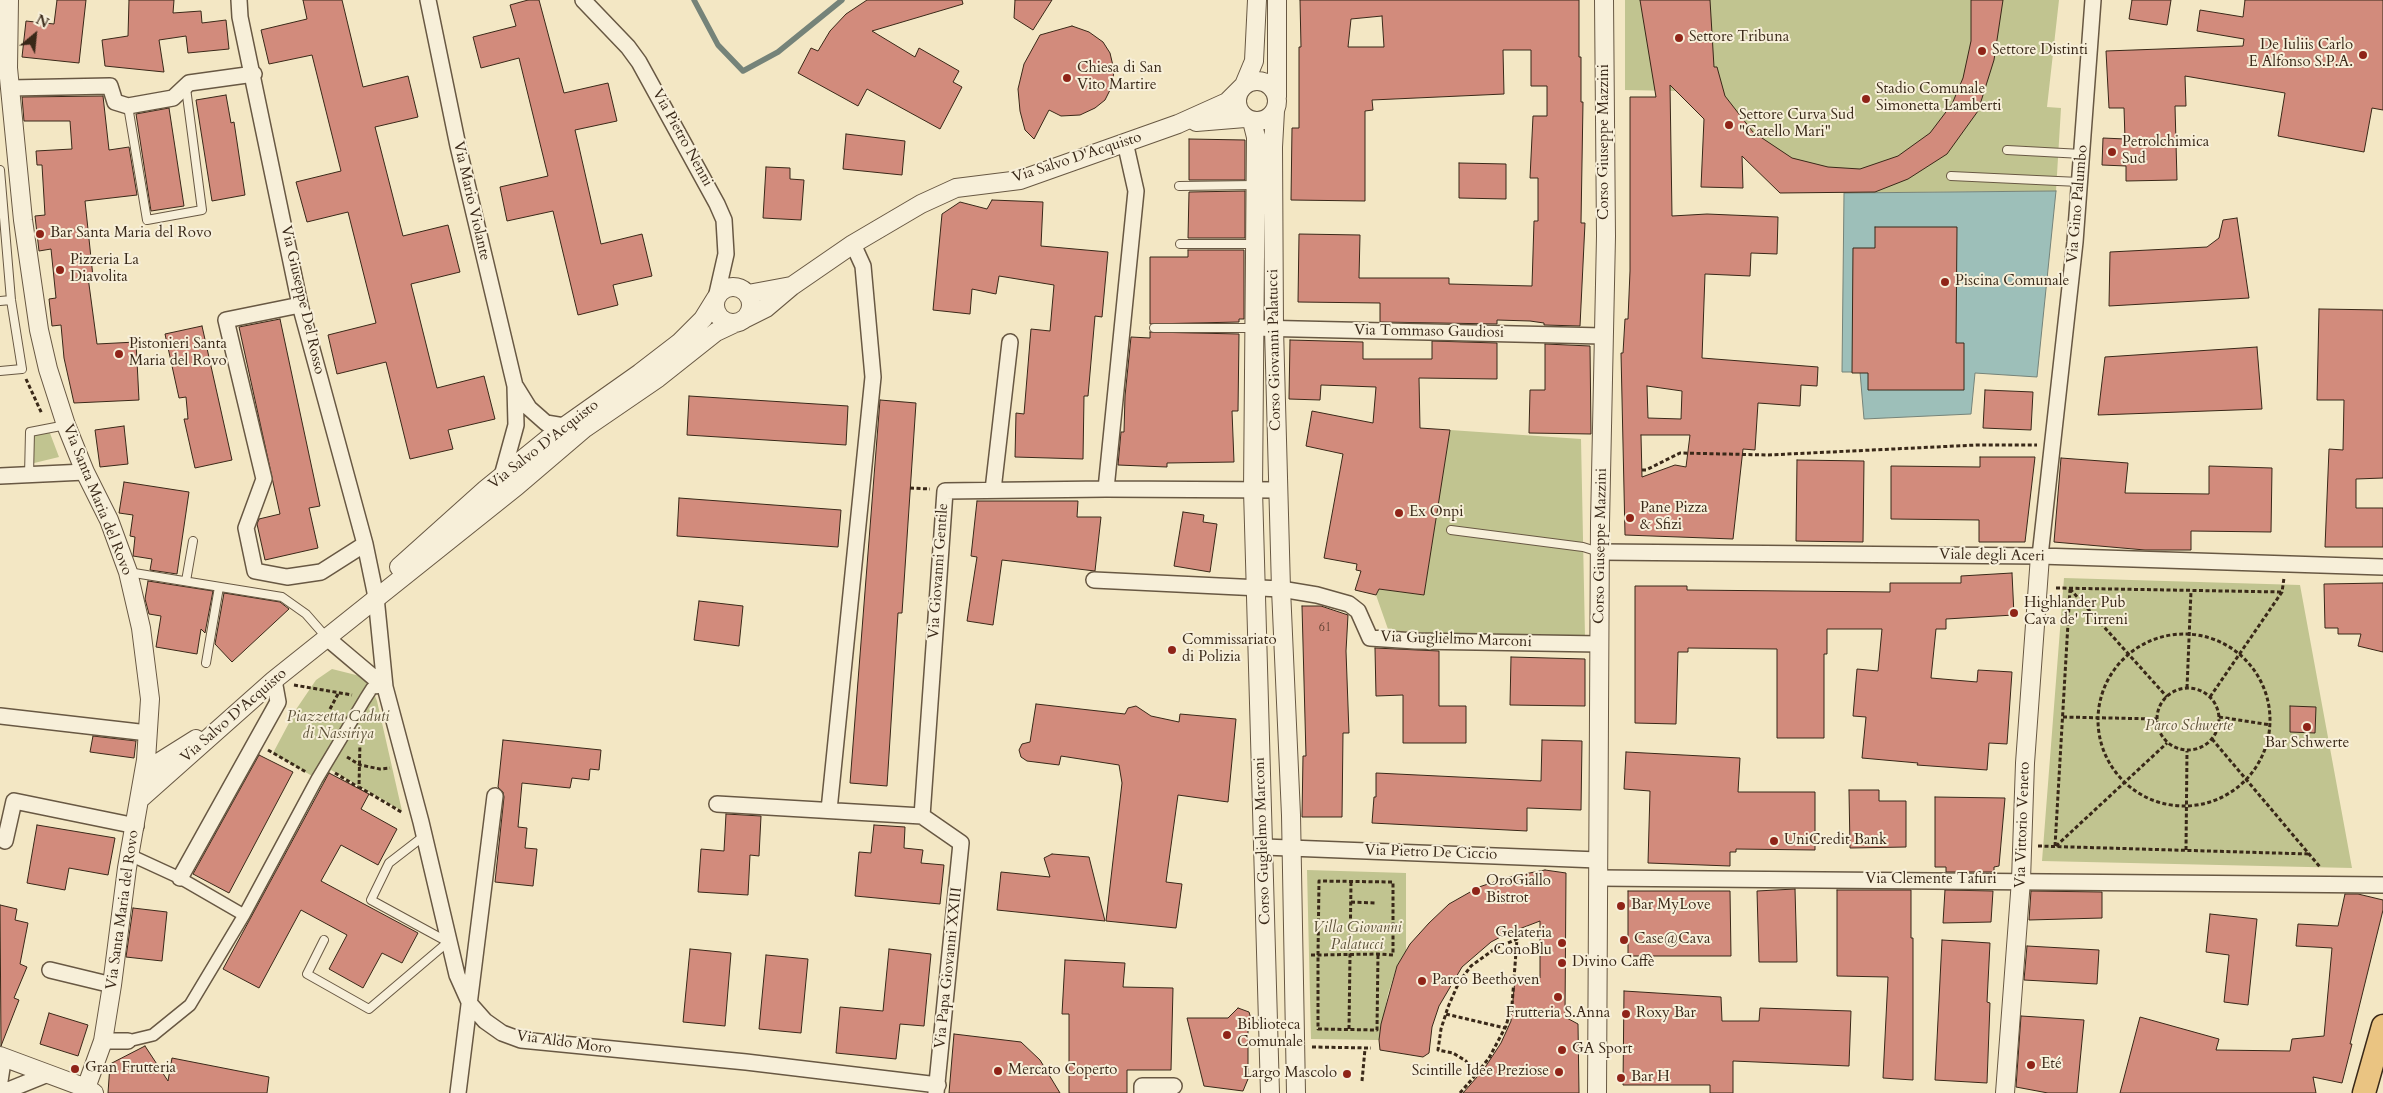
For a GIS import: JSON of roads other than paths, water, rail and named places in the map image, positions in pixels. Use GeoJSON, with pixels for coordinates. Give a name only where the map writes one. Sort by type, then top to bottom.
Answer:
{"type":"FeatureCollection","features":[{"type":"Feature","properties":{"kind":"main road"},"geometry":{"type":"LineString","coordinates":[[2364,1093],[2382,1029]]}},
{"type":"Feature","properties":{"kind":"street","name":"Via Santa Maria del Rovo"},"geometry":{"type":"LineString","coordinates":[[9,0],[8,68],[23,220],[39,330],[48,369],[66,425],[85,472],[109,520],[128,572],[148,669],[150,699],[145,771],[130,855],[103,1041],[90,1090]]}},
{"type":"Feature","properties":{"kind":"street","name":"Via Giuseppe Del Rosso"},"geometry":{"type":"LineString","coordinates":[[239,0],[240,17],[254,74],[300,305],[365,544],[376,597]]}},
{"type":"Feature","properties":{"kind":"street","name":"Via Mario Violante"},"geometry":{"type":"LineString","coordinates":[[420,0],[430,16]]}},
{"type":"Feature","properties":{"kind":"street","name":"Via Mario Violante"},"geometry":{"type":"LineString","coordinates":[[428,0],[458,146],[515,386],[516,425],[502,476]]}},
{"type":"Feature","properties":{"kind":"street"},"geometry":{"type":"LineString","coordinates":[[430,16],[438,0]]}},
{"type":"Feature","properties":{"kind":"street","name":"Via Pietro Nenni"},"geometry":{"type":"LineString","coordinates":[[583,0],[628,47],[639,62],[718,204],[724,220],[726,254],[716,298]]}},
{"type":"Feature","properties":{"kind":"street","name":"Corso Giovanni Palatucci"},"geometry":{"type":"LineString","coordinates":[[1256,589],[1253,490],[1256,138],[1248,120],[1238,110],[1236,99],[1244,86],[1254,61],[1257,0]]}},
{"type":"Feature","properties":{"kind":"street","name":"Corso Giovanni Palatucci"},"geometry":{"type":"LineString","coordinates":[[1277,0],[1276,104],[1273,147],[1274,328],[1281,589]]}},
{"type":"Feature","properties":{"kind":"street","name":"Corso Giuseppe Mazzini"},"geometry":{"type":"LineString","coordinates":[[1597,1093],[1600,552],[1606,236],[1604,0]]}},
{"type":"Feature","properties":{"kind":"street","name":"Via Gino Palumbo"},"geometry":{"type":"LineString","coordinates":[[2040,556],[2054,444],[2075,242],[2093,0]]}},
{"type":"Feature","properties":{"kind":"street"},"geometry":{"type":"LineString","coordinates":[[10,88],[110,86],[115,102],[128,106],[172,98],[190,83],[254,74]]}},
{"type":"Feature","properties":{"kind":"street"},"geometry":{"type":"LineString","coordinates":[[1244,86],[1250,82],[1264,82],[1271,86],[1276,104],[1271,117],[1262,122],[1248,120]]}},
{"type":"Feature","properties":{"kind":"street","name":"Via Salvo D'Acquisto"},"geometry":{"type":"LineString","coordinates":[[140,799],[274,680],[376,597],[409,573],[517,486],[585,428],[658,378],[716,332],[766,308],[792,286],[853,244],[921,204],[956,188],[1020,180],[1178,124],[1227,102],[1244,86]]}},
{"type":"Feature","properties":{"kind":"street","name":"Via Salvo D'Acquisto"},"geometry":{"type":"LineString","coordinates":[[1178,124],[1248,120]]}},
{"type":"Feature","properties":{"kind":"street"},"geometry":{"type":"LineString","coordinates":[[1106,489],[1136,192],[1125,142]]}},
{"type":"Feature","properties":{"kind":"street"},"geometry":{"type":"LineString","coordinates":[[829,810],[872,377],[863,266],[853,244]]}},
{"type":"Feature","properties":{"kind":"street"},"geometry":{"type":"LineString","coordinates":[[748,294],[751,304],[739,321],[719,317],[714,308],[716,298],[723,290],[733,287],[748,294],[792,286]]}},
{"type":"Feature","properties":{"kind":"street","name":"Via Salvo D'Acquisto"},"geometry":{"type":"LineString","coordinates":[[376,597],[401,565],[502,476],[564,426],[640,373],[679,343],[702,319],[716,298]]}},
{"type":"Feature","properties":{"kind":"street"},"geometry":{"type":"LineString","coordinates":[[300,305],[226,320],[264,479],[246,528],[255,571],[287,578],[321,572],[365,544]]}},
{"type":"Feature","properties":{"kind":"street","name":"Via Tommaso Gaudiosi"},"geometry":{"type":"LineString","coordinates":[[1254,328],[1603,336]]}},
{"type":"Feature","properties":{"kind":"street"},"geometry":{"type":"LineString","coordinates":[[993,490],[1010,342]]}},
{"type":"Feature","properties":{"kind":"street","name":"Via Mario Violante"},"geometry":{"type":"LineString","coordinates":[[515,386],[529,408],[546,422],[564,426]]}},
{"type":"Feature","properties":{"kind":"street"},"geometry":{"type":"LineString","coordinates":[[0,476],[85,472]]}},
{"type":"Feature","properties":{"kind":"street","name":"Via Giovanni Gentile"},"geometry":{"type":"LineString","coordinates":[[922,816],[945,491],[1106,489],[1278,490]]}},
{"type":"Feature","properties":{"kind":"street","name":"Viale degli Aceri"},"geometry":{"type":"LineString","coordinates":[[1600,552],[2040,556],[2383,567]]}},
{"type":"Feature","properties":{"kind":"street","name":"Via Vittorio Veneto"},"geometry":{"type":"LineString","coordinates":[[2005,1093],[2021,880],[2025,763],[2040,556]]}},
{"type":"Feature","properties":{"kind":"street","name":"Via Guglielmo Marconi"},"geometry":{"type":"LineString","coordinates":[[1094,580],[1281,589],[1317,595],[1349,604],[1358,611],[1370,638],[1415,641],[1600,644]]}},
{"type":"Feature","properties":{"kind":"street","name":"Corso Guglielmo Marconi"},"geometry":{"type":"LineString","coordinates":[[1256,589],[1270,1093]]}},
{"type":"Feature","properties":{"kind":"street","name":"Corso Guglielmo Marconi"},"geometry":{"type":"LineString","coordinates":[[1281,589],[1292,847],[1296,1093]]}},
{"type":"Feature","properties":{"kind":"street","name":"Via Aldo Moro"},"geometry":{"type":"LineString","coordinates":[[376,597],[385,687],[422,829],[448,942],[457,975],[470,1004],[485,1021],[502,1033],[521,1040],[937,1089]]}},
{"type":"Feature","properties":{"kind":"street"},"geometry":{"type":"LineString","coordinates":[[327,638],[385,687]]}},
{"type":"Feature","properties":{"kind":"street"},"geometry":{"type":"LineString","coordinates":[[180,878],[278,702],[274,680]]}},
{"type":"Feature","properties":{"kind":"street"},"geometry":{"type":"LineString","coordinates":[[103,1041],[128,1041],[153,1035],[190,1005],[244,915],[336,745],[372,688],[385,687]]}},
{"type":"Feature","properties":{"kind":"street"},"geometry":{"type":"LineString","coordinates":[[0,716],[148,733]]}},
{"type":"Feature","properties":{"kind":"street"},"geometry":{"type":"LineString","coordinates":[[145,771],[234,716]]}},
{"type":"Feature","properties":{"kind":"street"},"geometry":{"type":"LineString","coordinates":[[458,1093],[495,796]]}},
{"type":"Feature","properties":{"kind":"street"},"geometry":{"type":"LineString","coordinates":[[5,841],[14,801],[136,826]]}},
{"type":"Feature","properties":{"kind":"street"},"geometry":{"type":"LineString","coordinates":[[717,804],[922,816]]}},
{"type":"Feature","properties":{"kind":"street","name":"Via Papa Giovanni XXIII"},"geometry":{"type":"LineString","coordinates":[[922,816],[961,843],[937,1089]]}},
{"type":"Feature","properties":{"kind":"street","name":"Via Pietro De Ciccio"},"geometry":{"type":"LineString","coordinates":[[1264,847],[1598,860]]}},
{"type":"Feature","properties":{"kind":"street"},"geometry":{"type":"LineString","coordinates":[[130,855],[180,878],[244,915]]}},
{"type":"Feature","properties":{"kind":"street","name":"Via Clemente Tafuri"},"geometry":{"type":"LineString","coordinates":[[1598,878],[2021,880],[2383,886]]}},
{"type":"Feature","properties":{"kind":"street"},"geometry":{"type":"LineString","coordinates":[[50,970],[112,986]]}},
{"type":"Feature","properties":{"kind":"street"},"geometry":{"type":"LineString","coordinates":[[0,1081],[2,1068],[0,1057],[90,1090]]}},
{"type":"Feature","properties":{"kind":"street"},"geometry":{"type":"LineString","coordinates":[[1,1093],[48,1074]]}},
{"type":"Feature","properties":{"kind":"street"},"geometry":{"type":"LineString","coordinates":[[1142,1093],[1142,1086],[1174,1086]]}},
{"type":"Feature","properties":{"kind":"lane"},"geometry":{"type":"LineString","coordinates":[[128,106],[147,220],[202,210],[186,88]]}},
{"type":"Feature","properties":{"kind":"lane"},"geometry":{"type":"LineString","coordinates":[[2007,150],[2082,154]]}},
{"type":"Feature","properties":{"kind":"lane"},"geometry":{"type":"LineString","coordinates":[[0,170],[11,300],[22,369],[0,371]]}},
{"type":"Feature","properties":{"kind":"lane"},"geometry":{"type":"LineString","coordinates":[[1951,176],[2079,182]]}},
{"type":"Feature","properties":{"kind":"lane"},"geometry":{"type":"LineString","coordinates":[[1179,186],[1256,186]]}},
{"type":"Feature","properties":{"kind":"lane"},"geometry":{"type":"LineString","coordinates":[[1180,244],[1255,244]]}},
{"type":"Feature","properties":{"kind":"lane"},"geometry":{"type":"LineString","coordinates":[[0,301],[11,300]]}},
{"type":"Feature","properties":{"kind":"lane"},"geometry":{"type":"LineString","coordinates":[[1154,328],[1254,328]]}},
{"type":"Feature","properties":{"kind":"lane"},"geometry":{"type":"LineString","coordinates":[[30,475],[30,432],[66,425]]}},
{"type":"Feature","properties":{"kind":"lane"},"geometry":{"type":"LineString","coordinates":[[1450,530],[1583,547],[1600,552]]}},
{"type":"Feature","properties":{"kind":"lane"},"geometry":{"type":"LineString","coordinates":[[186,581],[193,540]]}},
{"type":"Feature","properties":{"kind":"lane"},"geometry":{"type":"LineString","coordinates":[[128,572],[282,597],[306,614],[327,638]]}},
{"type":"Feature","properties":{"kind":"lane"},"geometry":{"type":"LineString","coordinates":[[206,664],[219,587]]}},
{"type":"Feature","properties":{"kind":"lane"},"geometry":{"type":"LineString","coordinates":[[324,940],[307,974],[369,1010],[448,942],[371,900],[390,863],[422,829]]}},
{"type":"Feature","properties":{"kind":"water","name":"Piscina Comunale"},"geometry":{"type":"Polygon","coordinates":[[[2056,191],[2037,377],[1975,373],[1971,414],[1864,419],[1860,372],[1842,372],[1844,193],[2056,191]]]}},
{"type":"Feature","properties":{"kind":"waterway"},"geometry":{"type":"LineString","coordinates":[[694,0],[718,45],[743,71],[778,52],[842,0]]}},
{"type":"Feature","properties":{"kind":"place","name":"Settore Tribuna"},"geometry":{"type":"Point","coordinates":[1679,38]}},
{"type":"Feature","properties":{"kind":"place","name":"Settore Distinti"},"geometry":{"type":"Point","coordinates":[1982,51]}},
{"type":"Feature","properties":{"kind":"place","name":"De Iuliis Carlo E Alfonso S.P.A."},"geometry":{"type":"Point","coordinates":[2363,55]}},
{"type":"Feature","properties":{"kind":"place","name":"Chiesa di San Vito Martire"},"geometry":{"type":"Point","coordinates":[1067,78]}},
{"type":"Feature","properties":{"kind":"place","name":"Stadio Comunale Simonetta Lamberti"},"geometry":{"type":"Point","coordinates":[1866,99]}},
{"type":"Feature","properties":{"kind":"place","name":"Settore Curva Sud \"Catello Mari\""},"geometry":{"type":"Point","coordinates":[1729,125]}},
{"type":"Feature","properties":{"kind":"place","name":"Petrolchimica Sud"},"geometry":{"type":"Point","coordinates":[2112,152]}},
{"type":"Feature","properties":{"kind":"place","name":"Bar Santa Maria del Rovo"},"geometry":{"type":"Point","coordinates":[40,234]}},
{"type":"Feature","properties":{"kind":"place","name":"Pizzeria La Diavolita"},"geometry":{"type":"Point","coordinates":[60,270]}},
{"type":"Feature","properties":{"kind":"place","name":"Piscina Comunale"},"geometry":{"type":"Point","coordinates":[1945,282]}},
{"type":"Feature","properties":{"kind":"place","name":"Pistonieri Santa Maria del Rovo"},"geometry":{"type":"Point","coordinates":[119,354]}},
{"type":"Feature","properties":{"kind":"place","name":"Ex Onpi"},"geometry":{"type":"Point","coordinates":[1399,513]}},
{"type":"Feature","properties":{"kind":"place","name":"Pane Pizza & Sfizi"},"geometry":{"type":"Point","coordinates":[1630,518]}},
{"type":"Feature","properties":{"kind":"place","name":"Highlander Pub Cava de' Tirreni"},"geometry":{"type":"Point","coordinates":[2014,613]}},
{"type":"Feature","properties":{"kind":"place","name":"Commissariato di Polizia"},"geometry":{"type":"Point","coordinates":[1172,650]}},
{"type":"Feature","properties":{"kind":"place","name":"Bar Schwerte"},"geometry":{"type":"Point","coordinates":[2307,727]}},
{"type":"Feature","properties":{"kind":"place","name":"UniCredit Bank"},"geometry":{"type":"Point","coordinates":[1774,841]}},
{"type":"Feature","properties":{"kind":"place","name":"OroGiallo Bistrot"},"geometry":{"type":"Point","coordinates":[1476,891]}},
{"type":"Feature","properties":{"kind":"place","name":"Bar MyLove"},"geometry":{"type":"Point","coordinates":[1621,906]}},
{"type":"Feature","properties":{"kind":"place","name":"Case@Cava"},"geometry":{"type":"Point","coordinates":[1624,940]}},
{"type":"Feature","properties":{"kind":"place","name":"Gelateria ConoBlu"},"geometry":{"type":"Point","coordinates":[1562,943]}},
{"type":"Feature","properties":{"kind":"place","name":"Divino Caffè"},"geometry":{"type":"Point","coordinates":[1562,963]}},
{"type":"Feature","properties":{"kind":"place","name":"Parco Beethoven"},"geometry":{"type":"Point","coordinates":[1422,981]}},
{"type":"Feature","properties":{"kind":"place","name":"Frutteria S.Anna"},"geometry":{"type":"Point","coordinates":[1558,997]}},
{"type":"Feature","properties":{"kind":"place","name":"Roxy Bar"},"geometry":{"type":"Point","coordinates":[1626,1014]}},
{"type":"Feature","properties":{"kind":"place","name":"Biblioteca Comunale"},"geometry":{"type":"Point","coordinates":[1227,1035]}},
{"type":"Feature","properties":{"kind":"place","name":"GA Sport"},"geometry":{"type":"Point","coordinates":[1562,1050]}},
{"type":"Feature","properties":{"kind":"place","name":"Eté"},"geometry":{"type":"Point","coordinates":[2031,1065]}},
{"type":"Feature","properties":{"kind":"place","name":"Gran Frutteria"},"geometry":{"type":"Point","coordinates":[75,1069]}},
{"type":"Feature","properties":{"kind":"place","name":"Mercato Coperto"},"geometry":{"type":"Point","coordinates":[998,1071]}},
{"type":"Feature","properties":{"kind":"place","name":"Scintille Idee Preziose"},"geometry":{"type":"Point","coordinates":[1559,1072]}},
{"type":"Feature","properties":{"kind":"place","name":"Largo Mascolo"},"geometry":{"type":"Point","coordinates":[1347,1074]}},
{"type":"Feature","properties":{"kind":"place","name":"Bar H"},"geometry":{"type":"Point","coordinates":[1621,1078]}},
{"type":"Feature","properties":{"kind":"park label","name":"Piazzetta Caduti di Nassiriya"},"geometry":{"type":"Point","coordinates":[338,726]}},
{"type":"Feature","properties":{"kind":"park label","name":"Parco Schwerte"},"geometry":{"type":"Point","coordinates":[2189,727]}},
{"type":"Feature","properties":{"kind":"park label","name":"Villa Giovanni Palatucci"},"geometry":{"type":"Point","coordinates":[1357,938]}}]}
